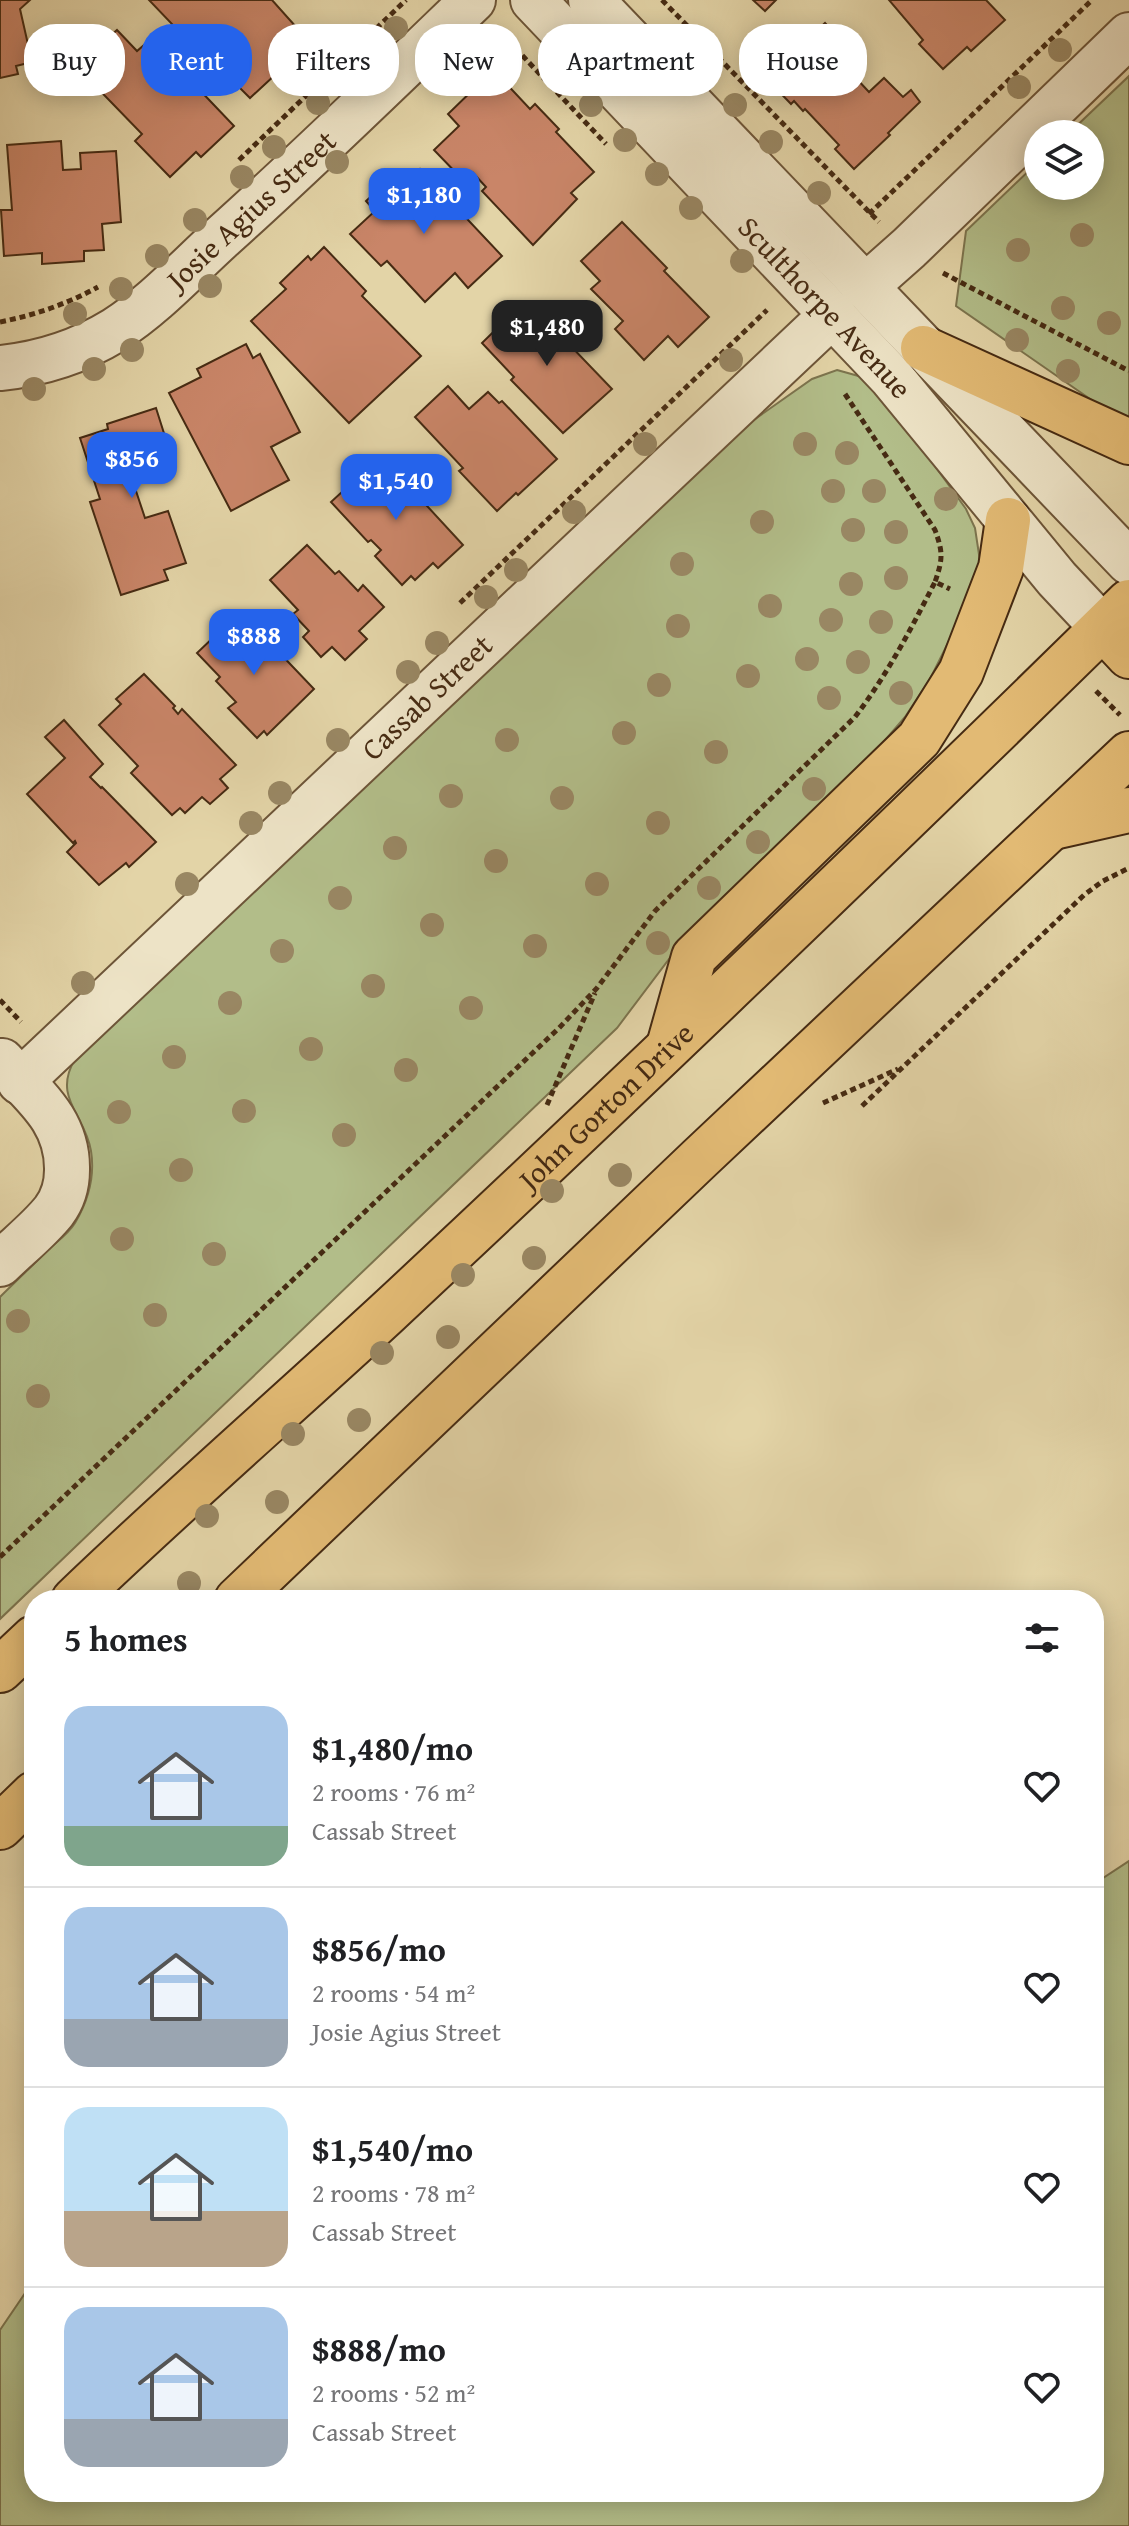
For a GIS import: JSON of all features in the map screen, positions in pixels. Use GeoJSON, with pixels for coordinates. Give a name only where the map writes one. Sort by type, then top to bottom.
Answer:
{"type":"FeatureCollection","features":[{"type":"Feature","properties":{"kind":"main road"},"geometry":{"type":"LineString","coordinates":[[923,348],[1129,442]]}},
{"type":"Feature","properties":{"kind":"main road"},"geometry":{"type":"LineString","coordinates":[[669,1046],[694,957],[919,739],[961,672],[1001,568],[1008,520]]}},
{"type":"Feature","properties":{"kind":"main road","name":"John Gorton Drive"},"geometry":{"type":"LineString","coordinates":[[84,1590],[395,1306],[788,934],[1120,628]]}},
{"type":"Feature","properties":{"kind":"main road"},"geometry":{"type":"LineString","coordinates":[[247,1590],[1129,754]]}},
{"type":"Feature","properties":{"kind":"main road"},"geometry":{"type":"LineString","coordinates":[[1051,827],[1129,810]]}},
{"type":"Feature","properties":{"kind":"main road"},"geometry":{"type":"LineString","coordinates":[[0,1670],[24,1647]]}},
{"type":"Feature","properties":{"kind":"main road"},"geometry":{"type":"LineString","coordinates":[[0,1827],[24,1804]]}},
{"type":"Feature","properties":{"kind":"street","name":"Josie Agius Street"},"geometry":{"type":"LineString","coordinates":[[0,368],[60,357],[115,330],[144,308],[271,193],[473,0]]}},
{"type":"Feature","properties":{"kind":"street","name":"Sculthorpe Avenue"},"geometry":{"type":"LineString","coordinates":[[533,0],[849,300],[923,348],[1129,562]]}},
{"type":"Feature","properties":{"kind":"street","name":"Sculthorpe Avenue"},"geometry":{"type":"LineString","coordinates":[[591,0],[849,300],[891,377],[1057,579],[1120,628]]}},
{"type":"Feature","properties":{"kind":"street","name":"Cassab Street"},"geometry":{"type":"LineString","coordinates":[[10,1070],[909,248],[1129,35]]}},
{"type":"Feature","properties":{"kind":"street"},"geometry":{"type":"LineString","coordinates":[[0,1264],[53,1212],[67,1182],[66,1148],[60,1129],[10,1070]]}},
{"type":"Feature","properties":{"kind":"path"},"geometry":{"type":"LineString","coordinates":[[237,162],[406,0]]}},
{"type":"Feature","properties":{"kind":"path"},"geometry":{"type":"LineString","coordinates":[[662,0],[869,214],[1092,0]]}},
{"type":"Feature","properties":{"kind":"path"},"geometry":{"type":"LineString","coordinates":[[935,269],[1129,371]]}},
{"type":"Feature","properties":{"kind":"path"},"geometry":{"type":"LineString","coordinates":[[0,322],[70,302],[101,285]]}},
{"type":"Feature","properties":{"kind":"path"},"geometry":{"type":"LineString","coordinates":[[0,1557],[559,1028],[597,988],[655,911],[855,717],[873,693],[935,582],[942,563],[942,549],[935,530],[845,394]]}},
{"type":"Feature","properties":{"kind":"path"},"geometry":{"type":"LineString","coordinates":[[935,582],[986,607]]}},
{"type":"Feature","properties":{"kind":"path"},"geometry":{"type":"LineString","coordinates":[[862,1106],[1084,895],[1129,868]]}},
{"type":"Feature","properties":{"kind":"path"},"geometry":{"type":"LineString","coordinates":[[545,1110],[597,988]]}},
{"type":"Feature","properties":{"kind":"path"},"geometry":{"type":"LineString","coordinates":[[0,1000],[22,1022]]}},
{"type":"Feature","properties":{"kind":"green space"},"geometry":{"type":"Polygon","coordinates":[[[1129,76],[1129,421],[1119,419],[956,306],[966,231],[1024,175],[1024,200],[1104,200],[1104,120],[1083,120],[1129,76]]]}},
{"type":"Feature","properties":{"kind":"green space"},"geometry":{"type":"Polygon","coordinates":[[[837,370],[862,377],[898,415],[966,509],[975,528],[980,561],[953,633],[930,679],[905,717],[868,760],[688,934],[617,1028],[30,1590],[24,1590],[24,1596],[0,1619],[0,1297],[70,1230],[87,1197],[92,1170],[91,1151],[68,1095],[67,1085],[75,1059],[728,438],[812,379],[837,370]]]}},
{"type":"Feature","properties":{"kind":"green space"},"geometry":{"type":"Polygon","coordinates":[[[1129,1861],[1129,2526],[0,2526],[0,2330],[24,2295],[24,2502],[1104,2502],[1104,1877],[1129,1861]]]}},
{"type":"Feature","properties":{"kind":"building"},"geometry":{"type":"Polygon","coordinates":[[[0,0],[30,0],[20,9],[24,27],[24,64],[16,66],[18,74],[0,78],[0,0]]]}},
{"type":"Feature","properties":{"kind":"building"},"geometry":{"type":"Polygon","coordinates":[[[149,0],[272,0],[293,24],[268,24],[268,81],[250,98],[252,24],[172,24],[149,0]]]}},
{"type":"Feature","properties":{"kind":"building"},"geometry":{"type":"Polygon","coordinates":[[[753,0],[776,0],[765,11],[753,0]]]}},
{"type":"Feature","properties":{"kind":"building"},"geometry":{"type":"Polygon","coordinates":[[[889,0],[986,0],[1005,20],[971,51],[967,47],[943,69],[919,44],[923,40],[889,0]]]}},
{"type":"Feature","properties":{"kind":"building"},"geometry":{"type":"Polygon","coordinates":[[[125,38],[137,51],[141,48],[141,96],[205,96],[234,126],[201,157],[196,152],[170,177],[135,141],[142,134],[105,96],[125,96],[125,38]]]}},
{"type":"Feature","properties":{"kind":"building"},"geometry":{"type":"Polygon","coordinates":[[[884,78],[903,97],[911,90],[920,102],[854,169],[835,149],[839,145],[805,109],[803,111],[794,101],[791,104],[783,96],[867,96],[867,90],[869,92],[884,78]]]}},
{"type":"Feature","properties":{"kind":"building"},"geometry":{"type":"Polygon","coordinates":[[[467,96],[518,96],[530,109],[535,104],[559,129],[556,132],[594,172],[571,193],[577,199],[533,245],[482,191],[486,187],[473,173],[464,181],[434,150],[459,126],[448,114],[467,96]]]}},
{"type":"Feature","properties":{"kind":"building"},"geometry":{"type":"Polygon","coordinates":[[[61,141],[63,170],[81,169],[80,153],[116,151],[121,222],[102,224],[104,250],[84,251],[84,261],[42,264],[42,253],[4,256],[1,210],[12,210],[7,145],[61,141]]]}},
{"type":"Feature","properties":{"kind":"building"},"geometry":{"type":"Polygon","coordinates":[[[420,169],[502,256],[468,288],[455,273],[425,302],[387,261],[381,266],[350,234],[375,211],[366,201],[391,178],[395,181],[400,176],[406,182],[420,169]]]}},
{"type":"Feature","properties":{"kind":"building"},"geometry":{"type":"Polygon","coordinates":[[[622,222],[709,317],[678,347],[668,336],[644,360],[615,329],[623,321],[591,289],[600,281],[581,261],[622,222]]]}},
{"type":"Feature","properties":{"kind":"building"},"geometry":{"type":"Polygon","coordinates":[[[324,247],[366,291],[362,296],[421,356],[349,423],[251,321],[286,289],[280,283],[308,256],[311,260],[324,247]]]}},
{"type":"Feature","properties":{"kind":"building"},"geometry":{"type":"Polygon","coordinates":[[[521,305],[538,322],[546,315],[566,336],[563,338],[612,389],[563,433],[511,380],[514,377],[482,343],[521,305]]]}},
{"type":"Feature","properties":{"kind":"building"},"geometry":{"type":"Polygon","coordinates":[[[246,344],[253,358],[260,354],[300,432],[271,447],[289,480],[231,511],[169,393],[201,377],[197,369],[246,344]]]}},
{"type":"Feature","properties":{"kind":"building"},"geometry":{"type":"Polygon","coordinates":[[[448,386],[469,409],[488,392],[499,403],[502,401],[557,459],[497,511],[459,471],[463,468],[415,417],[448,386]]]}},
{"type":"Feature","properties":{"kind":"building"},"geometry":{"type":"Polygon","coordinates":[[[156,408],[175,468],[133,482],[145,518],[168,511],[186,563],[164,570],[168,580],[121,595],[90,502],[100,499],[80,438],[108,429],[107,424],[156,408]]]}},
{"type":"Feature","properties":{"kind":"building"},"geometry":{"type":"Polygon","coordinates":[[[381,456],[463,545],[438,568],[433,563],[415,580],[411,576],[402,585],[375,556],[381,550],[371,540],[368,542],[331,502],[381,456]]]}},
{"type":"Feature","properties":{"kind":"building"},"geometry":{"type":"Polygon","coordinates":[[[307,545],[335,574],[339,571],[358,591],[363,585],[384,607],[359,631],[367,639],[345,660],[332,647],[321,657],[303,637],[309,631],[293,614],[298,610],[270,580],[307,545]]]}},
{"type":"Feature","properties":{"kind":"building"},"geometry":{"type":"Polygon","coordinates":[[[238,614],[314,689],[267,735],[264,731],[257,738],[228,708],[236,702],[216,681],[220,677],[197,653],[238,614]]]}},
{"type":"Feature","properties":{"kind":"building"},"geometry":{"type":"Polygon","coordinates":[[[144,674],[175,706],[173,708],[178,714],[182,709],[236,765],[220,779],[228,788],[210,804],[202,797],[185,813],[180,808],[172,815],[131,773],[138,766],[99,725],[121,704],[116,699],[144,674]]]}},
{"type":"Feature","properties":{"kind":"building"},"geometry":{"type":"Polygon","coordinates":[[[64,720],[103,764],[90,777],[156,842],[129,867],[126,863],[99,885],[67,852],[75,841],[73,843],[27,794],[65,758],[45,737],[64,720]]]}}]}
